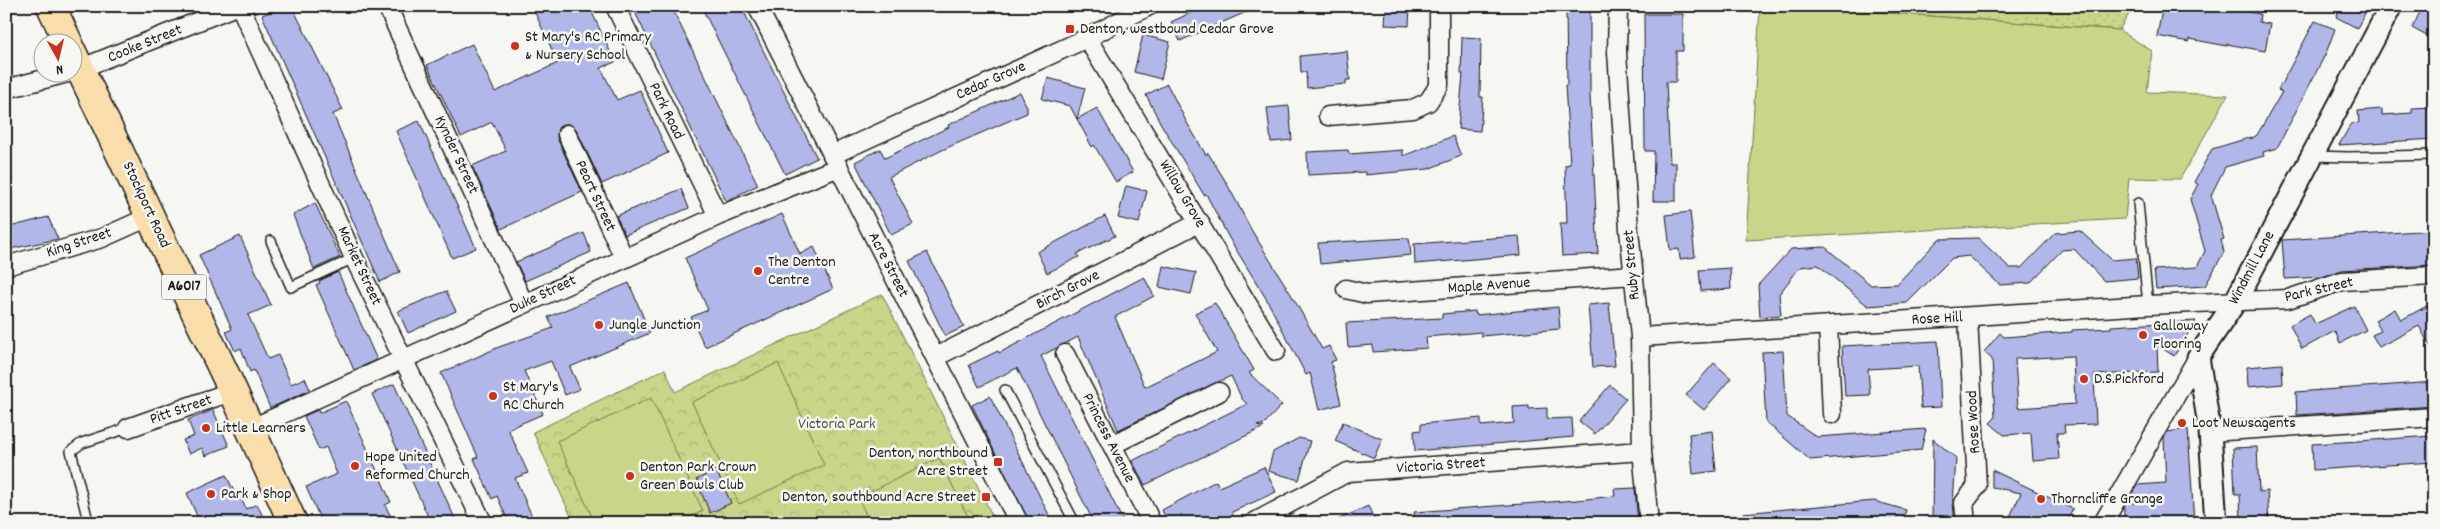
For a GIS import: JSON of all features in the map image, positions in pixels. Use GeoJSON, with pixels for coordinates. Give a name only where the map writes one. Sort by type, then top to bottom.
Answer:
{"type":"FeatureCollection","features":[{"type":"Feature","properties":{"kind":"highway"},"geometry":{"type":"LineString","coordinates":[[51,6],[63,32]]}},
{"type":"Feature","properties":{"kind":"highway","name":"Stockport Road"},"geometry":{"type":"LineString","coordinates":[[82,82],[151,216],[293,523]]}},
{"type":"Feature","properties":{"kind":"street","name":"Cooke Street"},"geometry":{"type":"LineString","coordinates":[[82,64],[236,6]]}},
{"type":"Feature","properties":{"kind":"street","name":"Market Street"},"geometry":{"type":"LineString","coordinates":[[240,6],[354,258],[484,523]]}},
{"type":"Feature","properties":{"kind":"street","name":"Kynder Street"},"geometry":{"type":"LineString","coordinates":[[387,6],[524,304]]}},
{"type":"Feature","properties":{"kind":"street","name":"Park Road"},"geometry":{"type":"LineString","coordinates":[[614,6],[718,216]]}},
{"type":"Feature","properties":{"kind":"street","name":"Acre Street"},"geometry":{"type":"LineString","coordinates":[[757,6],[1019,523]]}},
{"type":"Feature","properties":{"kind":"street","name":"Cedar Grove"},"geometry":{"type":"LineString","coordinates":[[835,161],[1149,6]]}},
{"type":"Feature","properties":{"kind":"street"},"geometry":{"type":"LineString","coordinates":[[1328,116],[1414,109],[1428,102],[1439,85],[1439,6]]}},
{"type":"Feature","properties":{"kind":"street","name":"Ruby Street"},"geometry":{"type":"LineString","coordinates":[[1618,6],[1617,52],[1633,276],[1640,337],[1642,451],[1650,523]]}},
{"type":"Feature","properties":{"kind":"street","name":"Windmill Lane"},"geometry":{"type":"LineString","coordinates":[[2103,523],[2198,357],[2235,302],[2391,6]]}},
{"type":"Feature","properties":{"kind":"street","name":"Willow Grove"},"geometry":{"type":"LineString","coordinates":[[1087,38],[1200,222],[1276,351]]}},
{"type":"Feature","properties":{"kind":"street","name":"Cooke Street"},"geometry":{"type":"LineString","coordinates":[[6,89],[32,81]]}},
{"type":"Feature","properties":{"kind":"street","name":"Peart Street"},"geometry":{"type":"LineString","coordinates":[[567,134],[624,258]]}},
{"type":"Feature","properties":{"kind":"street","name":"Duke Street"},"geometry":{"type":"LineString","coordinates":[[250,429],[835,161]]}},
{"type":"Feature","properties":{"kind":"street","name":"King Street"},"geometry":{"type":"LineString","coordinates":[[6,266],[102,238],[151,216]]}},
{"type":"Feature","properties":{"kind":"street","name":"Birch Grove"},"geometry":{"type":"LineString","coordinates":[[936,357],[1200,222]]}},
{"type":"Feature","properties":{"kind":"street","name":"Maple Avenue"},"geometry":{"type":"LineString","coordinates":[[1346,289],[1367,294],[1633,276]]}},
{"type":"Feature","properties":{"kind":"street","name":"Park Street"},"geometry":{"type":"LineString","coordinates":[[2235,302],[2288,299],[2342,281],[2434,276]]}},
{"type":"Feature","properties":{"kind":"street","name":"Rose Hill"},"geometry":{"type":"LineString","coordinates":[[1640,337],[1968,318],[2148,305],[2235,302]]}},
{"type":"Feature","properties":{"kind":"street","name":"Rose Wood"},"geometry":{"type":"LineString","coordinates":[[1966,523],[1964,504],[1977,486],[1968,318]]}},
{"type":"Feature","properties":{"kind":"street"},"geometry":{"type":"LineString","coordinates":[[1828,326],[1832,414]]}},
{"type":"Feature","properties":{"kind":"street","name":"Princess Avenue"},"geometry":{"type":"LineString","coordinates":[[1065,354],[1152,523]]}},
{"type":"Feature","properties":{"kind":"street"},"geometry":{"type":"LineString","coordinates":[[2198,357],[2210,432],[2216,523]]}},
{"type":"Feature","properties":{"kind":"street","name":"Pitt Street"},"geometry":{"type":"LineString","coordinates":[[128,428],[233,391]]}},
{"type":"Feature","properties":{"kind":"street"},"geometry":{"type":"LineString","coordinates":[[1112,445],[1219,392]]}},
{"type":"Feature","properties":{"kind":"street"},"geometry":{"type":"LineString","coordinates":[[2210,432],[2434,417]]}},
{"type":"Feature","properties":{"kind":"street","name":"Victoria Street"},"geometry":{"type":"LineString","coordinates":[[1253,523],[1348,472],[1642,451]]}},
{"type":"Feature","properties":{"kind":"lane"},"geometry":{"type":"LineString","coordinates":[[2312,156],[2434,155]]}},
{"type":"Feature","properties":{"kind":"lane"},"geometry":{"type":"LineString","coordinates":[[2138,203],[2148,305]]}},
{"type":"Feature","properties":{"kind":"lane"},"geometry":{"type":"LineString","coordinates":[[270,241],[291,287],[354,258]]}},
{"type":"Feature","properties":{"kind":"lane"},"geometry":{"type":"LineString","coordinates":[[1005,390],[1075,523]]}},
{"type":"Feature","properties":{"kind":"lane"},"geometry":{"type":"LineString","coordinates":[[88,521],[71,451],[82,443],[128,428]]}},
{"type":"Feature","properties":{"kind":"green space"},"geometry":{"type":"Polygon","coordinates":[[[1760,6],[1794,6],[2119,30],[2152,51],[2147,92],[2228,95],[2180,179],[2129,178],[2125,219],[1746,240],[1760,6]]]}},
{"type":"Feature","properties":{"kind":"green space"},"geometry":{"type":"Polygon","coordinates":[[[1794,6],[2134,6],[2119,30],[1794,6]]]}},
{"type":"Feature","properties":{"kind":"green space","name":"Victoria Park"},"geometry":{"type":"Polygon","coordinates":[[[882,294],[996,523],[574,523],[533,432],[665,369],[675,392],[882,294]]]}},
{"type":"Feature","properties":{"kind":"green space","name":"Denton Park Crown Green Bowls Club"},"geometry":{"type":"Polygon","coordinates":[[[778,363],[824,465],[739,504],[692,402],[778,363]]]}},
{"type":"Feature","properties":{"kind":"green space","name":"Denton Park Crown Green Bowls Club"},"geometry":{"type":"Polygon","coordinates":[[[651,398],[703,511],[676,523],[595,523],[557,441],[651,398]]]}},
{"type":"Feature","properties":{"kind":"green space"},"geometry":{"type":"Polygon","coordinates":[[[939,458],[971,523],[870,523],[858,498],[939,458]]]}},
{"type":"Feature","properties":{"kind":"building"},"geometry":{"type":"Polygon","coordinates":[[[285,6],[292,6],[343,110],[333,114],[400,272],[380,282],[262,15],[285,6]]]}},
{"type":"Feature","properties":{"kind":"building"},"geometry":{"type":"Polygon","coordinates":[[[532,6],[589,6],[615,62],[601,68],[617,100],[640,90],[668,153],[602,184],[576,129],[568,124],[563,124],[558,128],[557,138],[582,192],[501,229],[472,166],[506,151],[492,122],[461,137],[427,65],[472,44],[495,92],[558,63],[532,6]]]}},
{"type":"Feature","properties":{"kind":"building"},"geometry":{"type":"Polygon","coordinates":[[[632,6],[671,6],[758,185],[726,201],[632,6]]]}},
{"type":"Feature","properties":{"kind":"building"},"geometry":{"type":"Polygon","coordinates":[[[701,6],[741,6],[817,158],[785,174],[701,6]]]}},
{"type":"Feature","properties":{"kind":"building"},"geometry":{"type":"Polygon","coordinates":[[[1205,6],[1260,6],[1180,41],[1171,22],[1205,6]]]}},
{"type":"Feature","properties":{"kind":"building"},"geometry":{"type":"Polygon","coordinates":[[[1386,6],[1410,6],[1409,26],[1385,25],[1386,6]]]}},
{"type":"Feature","properties":{"kind":"building"},"geometry":{"type":"Polygon","coordinates":[[[1566,6],[1590,7],[1590,96],[1598,254],[1562,256],[1560,223],[1567,223],[1565,165],[1570,164],[1565,85],[1567,85],[1566,6]]]}},
{"type":"Feature","properties":{"kind":"building"},"geometry":{"type":"Polygon","coordinates":[[[2173,6],[2213,6],[2260,14],[2259,22],[2270,24],[2265,51],[2227,44],[2227,46],[2190,39],[2189,42],[2157,36],[2162,10],[2172,11],[2173,6]]]}},
{"type":"Feature","properties":{"kind":"building"},"geometry":{"type":"Polygon","coordinates":[[[2341,6],[2369,6],[2357,28],[2336,17],[2341,6]]]}},
{"type":"Feature","properties":{"kind":"building"},"geometry":{"type":"Polygon","coordinates":[[[2423,6],[2434,6],[2434,40],[2412,28],[2423,6]]]}},
{"type":"Feature","properties":{"kind":"building"},"geometry":{"type":"Polygon","coordinates":[[[1644,14],[1683,14],[1683,51],[1676,51],[1676,82],[1666,82],[1670,163],[1676,163],[1676,201],[1653,201],[1654,151],[1645,151],[1644,14]]]}},
{"type":"Feature","properties":{"kind":"building"},"geometry":{"type":"Polygon","coordinates":[[[2315,21],[2335,29],[2326,53],[2277,148],[2263,152],[2264,156],[2225,167],[2211,195],[2224,239],[2221,240],[2224,252],[2205,286],[2156,289],[2154,270],[2197,267],[2205,251],[2190,199],[2198,184],[2194,182],[2212,149],[2252,137],[2251,139],[2257,135],[2282,92],[2278,90],[2315,21]]]}},
{"type":"Feature","properties":{"kind":"building"},"geometry":{"type":"Polygon","coordinates":[[[1143,35],[1170,42],[1161,79],[1134,72],[1143,35]]]}},
{"type":"Feature","properties":{"kind":"building"},"geometry":{"type":"Polygon","coordinates":[[[1462,37],[1481,38],[1480,97],[1483,97],[1480,131],[1458,129],[1463,74],[1461,74],[1462,37]]]}},
{"type":"Feature","properties":{"kind":"building"},"geometry":{"type":"Polygon","coordinates":[[[1347,51],[1350,80],[1346,80],[1346,84],[1307,88],[1306,72],[1301,72],[1300,56],[1347,51]]]}},
{"type":"Feature","properties":{"kind":"building"},"geometry":{"type":"Polygon","coordinates":[[[1048,78],[1085,88],[1077,119],[1097,108],[1133,172],[1116,182],[1094,145],[1092,147],[1070,106],[1042,99],[1048,78]]]}},
{"type":"Feature","properties":{"kind":"building"},"geometry":{"type":"Polygon","coordinates":[[[1167,84],[1186,121],[1206,155],[1208,153],[1226,182],[1252,231],[1322,349],[1329,346],[1336,360],[1331,362],[1341,404],[1319,410],[1310,373],[1306,375],[1267,300],[1229,238],[1206,194],[1204,195],[1161,124],[1146,95],[1167,84]]]}},
{"type":"Feature","properties":{"kind":"building"},"geometry":{"type":"Polygon","coordinates":[[[1020,92],[1027,107],[1027,113],[942,150],[889,177],[913,224],[891,235],[855,162],[880,149],[885,158],[949,127],[948,125],[1020,92]]]}},
{"type":"Feature","properties":{"kind":"building"},"geometry":{"type":"Polygon","coordinates":[[[1289,106],[1292,140],[1271,142],[1267,108],[1289,106]]]}},
{"type":"Feature","properties":{"kind":"building"},"geometry":{"type":"Polygon","coordinates":[[[2434,107],[2434,139],[2339,145],[2351,124],[2359,123],[2358,111],[2382,109],[2382,115],[2412,113],[2412,108],[2434,107]]]}},
{"type":"Feature","properties":{"kind":"building"},"geometry":{"type":"Polygon","coordinates":[[[419,121],[476,248],[452,258],[396,131],[419,121]]]}},
{"type":"Feature","properties":{"kind":"building"},"geometry":{"type":"Polygon","coordinates":[[[1453,136],[1461,156],[1428,169],[1365,175],[1365,172],[1308,175],[1307,152],[1348,150],[1349,154],[1403,150],[1403,156],[1453,136]]]}},
{"type":"Feature","properties":{"kind":"building"},"geometry":{"type":"Polygon","coordinates":[[[1126,186],[1147,191],[1139,223],[1118,218],[1126,186]]]}},
{"type":"Feature","properties":{"kind":"building"},"geometry":{"type":"Polygon","coordinates":[[[681,189],[689,208],[625,235],[616,216],[681,189]]]}},
{"type":"Feature","properties":{"kind":"building"},"geometry":{"type":"Polygon","coordinates":[[[315,203],[340,257],[314,269],[293,215],[315,203]]]}},
{"type":"Feature","properties":{"kind":"building"},"geometry":{"type":"Polygon","coordinates":[[[1690,212],[1695,257],[1680,259],[1679,249],[1670,250],[1666,215],[1690,212]]]}},
{"type":"Feature","properties":{"kind":"building","name":"The Denton Centre"},"geometry":{"type":"Polygon","coordinates":[[[782,214],[800,254],[814,247],[833,289],[705,347],[691,317],[708,310],[685,258],[782,214]]]}},
{"type":"Feature","properties":{"kind":"building"},"geometry":{"type":"Polygon","coordinates":[[[1105,216],[1115,236],[1077,254],[1079,257],[1047,273],[1037,252],[1105,216]]]}},
{"type":"Feature","properties":{"kind":"building"},"geometry":{"type":"Polygon","coordinates":[[[48,217],[58,239],[10,249],[6,228],[48,217]]]}},
{"type":"Feature","properties":{"kind":"building"},"geometry":{"type":"Polygon","coordinates":[[[2434,230],[2434,265],[2341,270],[2322,277],[2285,279],[2282,240],[2434,230]]]}},
{"type":"Feature","properties":{"kind":"building"},"geometry":{"type":"Polygon","coordinates":[[[2080,231],[2112,260],[2136,258],[2138,278],[2104,281],[2074,249],[2062,250],[2030,283],[2000,285],[1969,256],[1952,258],[1907,303],[1868,306],[1818,265],[1800,267],[1779,294],[1781,315],[1760,317],[1758,285],[1791,249],[1825,247],[1871,285],[1897,284],[1939,239],[1978,238],[2010,268],[2021,268],[2055,233],[2080,231]]]}},
{"type":"Feature","properties":{"kind":"building"},"geometry":{"type":"Polygon","coordinates":[[[584,233],[591,252],[525,281],[516,262],[584,233]]]}},
{"type":"Feature","properties":{"kind":"building"},"geometry":{"type":"Polygon","coordinates":[[[240,236],[271,305],[248,315],[268,359],[278,355],[291,384],[305,378],[310,390],[270,408],[254,370],[250,372],[241,348],[235,351],[226,332],[232,329],[199,255],[240,236]]]}},
{"type":"Feature","properties":{"kind":"building"},"geometry":{"type":"Polygon","coordinates":[[[1519,236],[1521,255],[1415,264],[1414,244],[1519,236]]]}},
{"type":"Feature","properties":{"kind":"building"},"geometry":{"type":"Polygon","coordinates":[[[1409,238],[1411,255],[1320,264],[1318,243],[1409,238]]]}},
{"type":"Feature","properties":{"kind":"building"},"geometry":{"type":"Polygon","coordinates":[[[927,252],[964,327],[945,336],[909,261],[927,252]]]}},
{"type":"Feature","properties":{"kind":"building"},"geometry":{"type":"Polygon","coordinates":[[[1163,266],[1196,273],[1191,294],[1159,287],[1163,266]]]}},
{"type":"Feature","properties":{"kind":"building"},"geometry":{"type":"Polygon","coordinates":[[[1730,268],[1731,289],[1701,291],[1699,270],[1730,268]]]}},
{"type":"Feature","properties":{"kind":"building"},"geometry":{"type":"Polygon","coordinates":[[[338,272],[377,360],[354,370],[316,285],[320,283],[319,281],[338,272]]]}},
{"type":"Feature","properties":{"kind":"building"},"geometry":{"type":"Polygon","coordinates":[[[1144,277],[1154,296],[1115,317],[1145,387],[1217,352],[1195,313],[1215,303],[1254,370],[1249,373],[1282,405],[1264,424],[1257,426],[1264,427],[1145,485],[1132,461],[1247,404],[1242,399],[1231,376],[1118,430],[1078,337],[1041,356],[1124,523],[1094,523],[1017,368],[979,387],[969,365],[998,351],[999,353],[1144,277]]]}},
{"type":"Feature","properties":{"kind":"building"},"geometry":{"type":"Polygon","coordinates":[[[629,283],[650,333],[570,367],[580,389],[565,395],[551,361],[524,371],[543,414],[508,429],[528,473],[515,478],[535,523],[509,523],[497,496],[492,499],[474,459],[478,457],[441,373],[499,347],[553,328],[548,317],[629,283]]]}},
{"type":"Feature","properties":{"kind":"building"},"geometry":{"type":"Polygon","coordinates":[[[446,291],[456,311],[408,333],[398,311],[446,291]]]}},
{"type":"Feature","properties":{"kind":"building"},"geometry":{"type":"Polygon","coordinates":[[[2434,302],[2434,353],[2419,326],[2379,347],[2372,335],[2381,331],[2375,320],[2395,309],[2401,320],[2434,302]]]}},
{"type":"Feature","properties":{"kind":"building"},"geometry":{"type":"Polygon","coordinates":[[[1609,303],[1615,366],[1593,367],[1588,305],[1609,303]]]}},
{"type":"Feature","properties":{"kind":"building"},"geometry":{"type":"Polygon","coordinates":[[[2354,306],[2366,330],[2340,343],[2335,331],[2302,349],[2290,325],[2310,314],[2315,324],[2354,306]]]}},
{"type":"Feature","properties":{"kind":"building"},"geometry":{"type":"Polygon","coordinates":[[[1558,307],[1560,329],[1481,336],[1481,332],[1426,337],[1427,348],[1373,352],[1373,345],[1348,347],[1346,323],[1442,318],[1442,314],[1475,311],[1476,315],[1558,307]]]}},
{"type":"Feature","properties":{"kind":"building"},"geometry":{"type":"Polygon","coordinates":[[[2196,321],[2174,356],[2157,345],[2158,372],[2094,375],[2096,424],[2064,425],[2065,433],[2057,433],[2059,459],[2033,461],[2031,433],[2004,435],[1990,423],[1995,418],[1992,359],[1984,352],[2000,333],[2004,337],[2111,328],[2111,326],[2196,321]],[[2073,356],[2015,359],[2018,408],[2075,404],[2073,356]]]}},
{"type":"Feature","properties":{"kind":"building"},"geometry":{"type":"Polygon","coordinates":[[[1938,341],[1941,407],[1921,408],[1918,366],[1868,369],[1870,395],[1845,396],[1842,346],[1938,341]]]}},
{"type":"Feature","properties":{"kind":"building"},"geometry":{"type":"Polygon","coordinates":[[[1783,351],[1787,416],[1817,437],[1926,429],[1921,450],[1810,460],[1766,422],[1762,352],[1783,351]]]}},
{"type":"Feature","properties":{"kind":"building"},"geometry":{"type":"Polygon","coordinates":[[[1714,363],[1731,378],[1704,410],[1686,395],[1714,363]]]}},
{"type":"Feature","properties":{"kind":"building"},"geometry":{"type":"Polygon","coordinates":[[[2282,364],[2283,384],[2248,387],[2247,367],[2282,364]]]}},
{"type":"Feature","properties":{"kind":"building"},"geometry":{"type":"Polygon","coordinates":[[[2434,382],[2434,406],[2297,415],[2296,392],[2434,382]]]}},
{"type":"Feature","properties":{"kind":"building"},"geometry":{"type":"Polygon","coordinates":[[[394,384],[457,523],[431,523],[372,394],[394,384]]]}},
{"type":"Feature","properties":{"kind":"building"},"geometry":{"type":"Polygon","coordinates":[[[1610,385],[1626,399],[1595,434],[1579,421],[1610,385]]]}},
{"type":"Feature","properties":{"kind":"building"},"geometry":{"type":"Polygon","coordinates":[[[990,396],[1053,523],[1029,523],[972,405],[990,396]]]}},
{"type":"Feature","properties":{"kind":"building","name":"Hope United Reformed Church"},"geometry":{"type":"Polygon","coordinates":[[[346,401],[391,502],[385,505],[394,523],[322,523],[306,487],[337,474],[326,447],[319,450],[304,416],[318,410],[319,413],[346,401]]]}},
{"type":"Feature","properties":{"kind":"building"},"geometry":{"type":"Polygon","coordinates":[[[1529,406],[1529,409],[1547,408],[1547,419],[1572,418],[1573,437],[1415,451],[1414,431],[1421,430],[1421,424],[1481,418],[1481,426],[1514,423],[1513,407],[1529,406]]]}},
{"type":"Feature","properties":{"kind":"building","name":"Little Learners"},"geometry":{"type":"Polygon","coordinates":[[[213,410],[229,446],[205,456],[202,448],[189,454],[183,440],[194,436],[188,420],[213,410]]]}},
{"type":"Feature","properties":{"kind":"building"},"geometry":{"type":"Polygon","coordinates":[[[1343,422],[1382,439],[1374,458],[1335,441],[1343,422]]]}},
{"type":"Feature","properties":{"kind":"building"},"geometry":{"type":"Polygon","coordinates":[[[2188,429],[2194,523],[2129,523],[2128,518],[2124,518],[2124,508],[2126,503],[2134,503],[2133,492],[2137,485],[2166,483],[2164,438],[2167,432],[2188,429]]]}},
{"type":"Feature","properties":{"kind":"building"},"geometry":{"type":"Polygon","coordinates":[[[1712,431],[1716,471],[1693,474],[1689,434],[1712,431]]]}},
{"type":"Feature","properties":{"kind":"building"},"geometry":{"type":"Polygon","coordinates":[[[2434,436],[2434,462],[2313,470],[2312,444],[2434,436]]]}},
{"type":"Feature","properties":{"kind":"building"},"geometry":{"type":"Polygon","coordinates":[[[1299,438],[1310,441],[1299,480],[1268,471],[1273,452],[1299,438]]]}},
{"type":"Feature","properties":{"kind":"building"},"geometry":{"type":"Polygon","coordinates":[[[1933,439],[1956,458],[1953,504],[1955,523],[1932,523],[1933,439]]]}},
{"type":"Feature","properties":{"kind":"building"},"geometry":{"type":"Polygon","coordinates":[[[2257,447],[2259,492],[2267,491],[2269,523],[2241,523],[2240,494],[2235,494],[2233,448],[2257,447]]]}},
{"type":"Feature","properties":{"kind":"building"},"geometry":{"type":"Polygon","coordinates":[[[1264,467],[1276,492],[1232,512],[1233,515],[1218,523],[1168,523],[1162,510],[1216,481],[1219,487],[1264,467]]]}},
{"type":"Feature","properties":{"kind":"building"},"geometry":{"type":"Polygon","coordinates":[[[716,470],[731,503],[710,513],[696,480],[716,470]]]}},
{"type":"Feature","properties":{"kind":"building","name":"Thorncliffe Grange"},"geometry":{"type":"Polygon","coordinates":[[[1992,470],[2073,509],[2066,523],[2007,523],[2021,493],[1992,487],[1992,470]]]}},
{"type":"Feature","properties":{"kind":"building"},"geometry":{"type":"Polygon","coordinates":[[[226,475],[236,495],[239,494],[246,509],[257,504],[266,523],[200,523],[187,493],[226,475]]]}},
{"type":"Feature","properties":{"kind":"building"},"geometry":{"type":"Polygon","coordinates":[[[1635,488],[1638,523],[1567,523],[1566,520],[1530,523],[1415,523],[1414,512],[1615,496],[1614,489],[1635,488]]]}},
{"type":"Feature","properties":{"kind":"building"},"geometry":{"type":"Polygon","coordinates":[[[1874,501],[1906,510],[1902,523],[1743,523],[1743,513],[1874,501]]]}},
{"type":"Feature","properties":{"kind":"building"},"geometry":{"type":"Polygon","coordinates":[[[1368,506],[1376,523],[1331,523],[1368,506]]]}},
{"type":"Feature","properties":{"kind":"place","name":"Denton, westbound Cedar Grove"},"geometry":{"type":"Point","coordinates":[1070,29]}},
{"type":"Feature","properties":{"kind":"place","name":"St Mary's RC Primary & Nursery School"},"geometry":{"type":"Point","coordinates":[515,46]}},
{"type":"Feature","properties":{"kind":"place","name":"The Denton Centre"},"geometry":{"type":"Point","coordinates":[758,271]}},
{"type":"Feature","properties":{"kind":"place","name":"Jungle Junction"},"geometry":{"type":"Point","coordinates":[599,325]}},
{"type":"Feature","properties":{"kind":"place","name":"Galloway Flooring"},"geometry":{"type":"Point","coordinates":[2143,335]}},
{"type":"Feature","properties":{"kind":"place","name":"D.S.Pickford"},"geometry":{"type":"Point","coordinates":[2084,379]}},
{"type":"Feature","properties":{"kind":"place","name":"St Mary's RC Church"},"geometry":{"type":"Point","coordinates":[493,396]}},
{"type":"Feature","properties":{"kind":"place","name":"Loot Newsagents"},"geometry":{"type":"Point","coordinates":[2182,423]}},
{"type":"Feature","properties":{"kind":"place","name":"Little Learners"},"geometry":{"type":"Point","coordinates":[206,428]}},
{"type":"Feature","properties":{"kind":"place","name":"Denton, northbound Acre Street"},"geometry":{"type":"Point","coordinates":[998,462]}},
{"type":"Feature","properties":{"kind":"place","name":"Hope United Reformed Church"},"geometry":{"type":"Point","coordinates":[355,466]}},
{"type":"Feature","properties":{"kind":"place","name":"Denton Park Crown Green Bowls Club"},"geometry":{"type":"Point","coordinates":[630,476]}},
{"type":"Feature","properties":{"kind":"place","name":"Park & Shop"},"geometry":{"type":"Point","coordinates":[211,494]}},
{"type":"Feature","properties":{"kind":"place","name":"Denton, southbound Acre Street"},"geometry":{"type":"Point","coordinates":[986,497]}},
{"type":"Feature","properties":{"kind":"place","name":"Thorncliffe Grange"},"geometry":{"type":"Point","coordinates":[2041,499]}}]}
